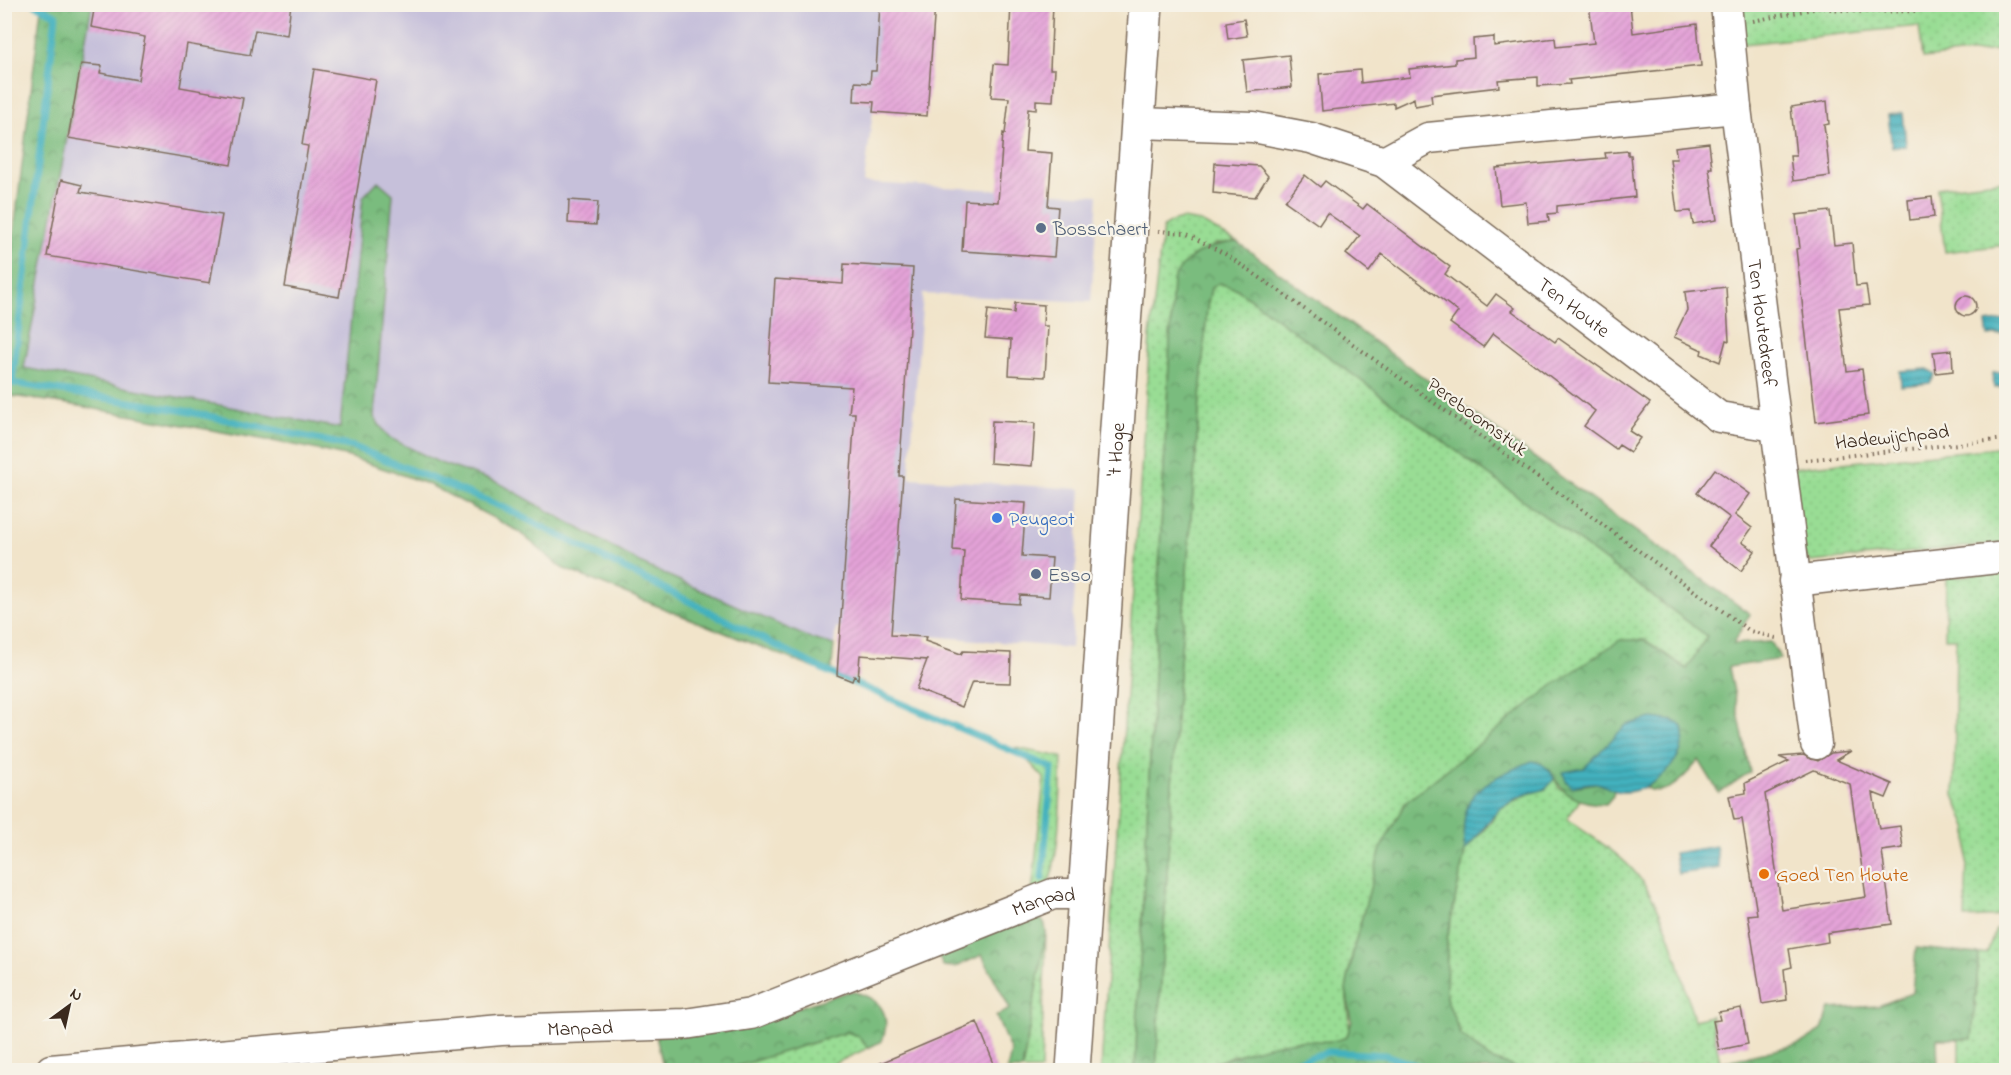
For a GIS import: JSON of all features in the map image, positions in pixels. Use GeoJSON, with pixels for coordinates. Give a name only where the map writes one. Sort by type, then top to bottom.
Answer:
{"type":"FeatureCollection","features":[{"type":"Feature","properties":{"kind":"main road","name":"'t Hoge"},"geometry":{"type":"LineString","coordinates":[[1073,1071],[1087,894],[1117,407],[1146,4]]}},
{"type":"Feature","properties":{"kind":"street","name":"Ten Houtedreef"},"geometry":{"type":"LineString","coordinates":[[1727,16],[1736,108],[1816,744]]}},
{"type":"Feature","properties":{"kind":"street"},"geometry":{"type":"LineString","coordinates":[[1384,162],[1428,138],[1736,108]]}},
{"type":"Feature","properties":{"kind":"street","name":"Ten Houte"},"geometry":{"type":"LineString","coordinates":[[1139,123],[1253,127],[1311,138],[1384,162],[1719,417],[1775,426]]}},
{"type":"Feature","properties":{"kind":"street"},"geometry":{"type":"LineString","coordinates":[[1794,581],[2007,557]]}},
{"type":"Feature","properties":{"kind":"street","name":"Manpad"},"geometry":{"type":"LineString","coordinates":[[51,1071],[501,1030],[685,1024],[751,1014],[1053,894],[1087,894]]}},
{"type":"Feature","properties":{"kind":"path"},"geometry":{"type":"LineString","coordinates":[[1727,16],[1771,16],[1818,8],[1916,11],[1960,4]]}},
{"type":"Feature","properties":{"kind":"path","name":"Pereboomstuk"},"geometry":{"type":"LineString","coordinates":[[1130,230],[1185,233],[1225,255],[1278,290],[1750,631],[1785,640],[1803,641]]}},
{"type":"Feature","properties":{"kind":"path","name":"Hadewijchpad"},"geometry":{"type":"LineString","coordinates":[[1780,461],[2007,439]]}},
{"type":"Feature","properties":{"kind":"shaded area"},"geometry":{"type":"Polygon","coordinates":[[[92,5],[880,5],[876,71],[871,71],[870,81],[875,84],[855,83],[854,101],[874,102],[864,183],[1098,195],[1091,302],[923,294],[909,478],[1081,489],[1071,648],[836,628],[834,645],[812,639],[646,566],[499,483],[440,463],[388,437],[374,418],[393,194],[363,197],[340,428],[23,368],[92,5]]]}},
{"type":"Feature","properties":{"kind":"green space"},"geometry":{"type":"Polygon","coordinates":[[[35,5],[92,5],[24,368],[340,428],[363,197],[378,181],[393,194],[374,417],[388,437],[440,463],[499,483],[646,566],[812,639],[834,645],[831,675],[562,568],[518,531],[432,486],[349,457],[62,403],[5,395],[5,305],[41,8],[35,5]]]}},
{"type":"Feature","properties":{"kind":"green space"},"geometry":{"type":"Polygon","coordinates":[[[1741,5],[2006,5],[2006,49],[1923,58],[1919,26],[1743,44],[1741,5]]]}},
{"type":"Feature","properties":{"kind":"green space"},"geometry":{"type":"Polygon","coordinates":[[[2006,180],[2006,245],[1945,252],[1937,188],[2006,180]]]}},
{"type":"Feature","properties":{"kind":"green space"},"geometry":{"type":"Polygon","coordinates":[[[1182,219],[1201,222],[1237,242],[1215,244],[1173,280],[1135,1070],[1101,1070],[1150,336],[1163,227],[1182,219]]]}},
{"type":"Feature","properties":{"kind":"green space"},"geometry":{"type":"Polygon","coordinates":[[[1237,242],[1750,614],[1733,644],[1771,642],[1781,659],[1729,667],[1750,772],[1719,793],[1699,760],[1676,784],[1669,788],[1654,791],[1646,788],[1670,767],[1680,752],[1611,742],[1584,768],[1572,787],[1597,783],[1614,790],[1613,796],[1606,804],[1587,802],[1572,796],[1560,786],[1550,770],[1463,832],[1465,851],[1447,939],[1446,998],[1461,1035],[1490,1059],[1522,1070],[1198,1070],[1272,1045],[1297,1041],[1333,1041],[1347,1037],[1352,1021],[1346,990],[1354,947],[1381,848],[1405,803],[1552,686],[1620,640],[1644,640],[1687,669],[1707,636],[1237,289],[1219,283],[1211,288],[1207,307],[1176,715],[1156,1070],[1135,1070],[1173,280],[1184,264],[1199,252],[1217,245],[1237,242]]]}},
{"type":"Feature","properties":{"kind":"green space"},"geometry":{"type":"Polygon","coordinates":[[[1219,283],[1237,289],[1707,636],[1687,669],[1645,640],[1367,900],[1348,975],[1346,993],[1350,1022],[1347,1037],[1332,1043],[1297,1041],[1232,1056],[1198,1070],[1156,1070],[1176,715],[1207,307],[1211,288],[1219,283]]]}},
{"type":"Feature","properties":{"kind":"green space"},"geometry":{"type":"Polygon","coordinates":[[[2006,447],[2006,543],[1811,562],[1801,551],[1790,468],[2006,447]]]}},
{"type":"Feature","properties":{"kind":"green space"},"geometry":{"type":"Polygon","coordinates":[[[2006,571],[2006,916],[1965,918],[1968,830],[1954,795],[1956,638],[1945,638],[1946,578],[2006,571]]]}},
{"type":"Feature","properties":{"kind":"green space"},"geometry":{"type":"Polygon","coordinates":[[[1016,748],[1062,757],[1059,826],[1054,865],[1045,887],[1032,893],[1044,778],[1016,748]]]}},
{"type":"Feature","properties":{"kind":"green space"},"geometry":{"type":"Polygon","coordinates":[[[1554,778],[1559,788],[1580,800],[1567,819],[1630,867],[1649,892],[1673,945],[1694,1020],[1711,1016],[1720,1062],[1689,1070],[1521,1070],[1490,1059],[1461,1035],[1446,998],[1447,939],[1465,851],[1491,822],[1499,809],[1528,794],[1546,789],[1554,778]]]}},
{"type":"Feature","properties":{"kind":"green space"},"geometry":{"type":"Polygon","coordinates":[[[1037,913],[1045,925],[1046,932],[1022,1070],[1007,1070],[1011,1052],[996,1016],[1010,1009],[982,955],[955,967],[943,966],[937,952],[1037,913]]]}},
{"type":"Feature","properties":{"kind":"green space"},"geometry":{"type":"Polygon","coordinates":[[[1996,929],[2006,931],[2006,1070],[1959,1070],[1959,1039],[1972,1038],[1979,954],[1987,953],[1996,929]]]}},
{"type":"Feature","properties":{"kind":"green space"},"geometry":{"type":"Polygon","coordinates":[[[1046,932],[1041,1070],[1022,1070],[1046,932]]]}},
{"type":"Feature","properties":{"kind":"green space"},"geometry":{"type":"Polygon","coordinates":[[[1916,948],[1979,954],[1972,1039],[1937,1039],[1938,1070],[1913,1061],[1886,1067],[1883,1070],[1689,1070],[1800,1044],[1822,1030],[1830,1009],[1878,1006],[1912,993],[1916,948]]]}},
{"type":"Feature","properties":{"kind":"green space"},"geometry":{"type":"Polygon","coordinates":[[[850,991],[868,997],[881,1007],[884,1014],[886,1021],[882,1041],[868,1048],[858,1036],[847,1032],[725,1070],[664,1070],[656,1036],[767,1017],[850,991]]]}},
{"type":"Feature","properties":{"kind":"green space"},"geometry":{"type":"Polygon","coordinates":[[[847,1032],[858,1036],[868,1048],[821,1070],[725,1070],[847,1032]]]}},
{"type":"Feature","properties":{"kind":"green space"},"geometry":{"type":"Polygon","coordinates":[[[1913,1061],[1935,1070],[1883,1070],[1886,1067],[1913,1061]]]}},
{"type":"Feature","properties":{"kind":"water"},"geometry":{"type":"Polygon","coordinates":[[[1903,113],[1906,146],[1892,147],[1888,115],[1903,113]]]}},
{"type":"Feature","properties":{"kind":"water"},"geometry":{"type":"Polygon","coordinates":[[[2006,320],[2006,334],[1988,336],[1986,323],[2006,320]]]}},
{"type":"Feature","properties":{"kind":"water"},"geometry":{"type":"Polygon","coordinates":[[[1928,369],[1935,374],[1930,383],[1901,386],[1900,371],[1928,369]]]}},
{"type":"Feature","properties":{"kind":"water"},"geometry":{"type":"Polygon","coordinates":[[[2006,372],[2006,387],[1994,388],[1993,373],[2006,372]]]}},
{"type":"Feature","properties":{"kind":"water"},"geometry":{"type":"Polygon","coordinates":[[[1652,718],[1674,721],[1683,727],[1684,738],[1675,761],[1656,780],[1645,787],[1622,792],[1597,783],[1572,787],[1566,781],[1563,772],[1584,768],[1626,725],[1652,718]]]}},
{"type":"Feature","properties":{"kind":"water"},"geometry":{"type":"Polygon","coordinates":[[[1532,761],[1548,769],[1554,778],[1549,786],[1521,796],[1502,807],[1465,851],[1465,815],[1477,791],[1500,775],[1532,761]]]}},
{"type":"Feature","properties":{"kind":"water"},"geometry":{"type":"Polygon","coordinates":[[[1716,846],[1719,868],[1678,874],[1674,853],[1716,846]]]}},
{"type":"Feature","properties":{"kind":"building"},"geometry":{"type":"Polygon","coordinates":[[[95,4],[291,4],[287,35],[255,30],[250,55],[187,44],[180,87],[243,98],[231,165],[68,138],[81,64],[102,66],[100,73],[138,80],[145,37],[91,27],[95,4]]]}},
{"type":"Feature","properties":{"kind":"building"},"geometry":{"type":"Polygon","coordinates":[[[880,4],[935,4],[927,116],[873,112],[874,102],[854,101],[855,82],[870,83],[871,71],[876,71],[880,4]]]}},
{"type":"Feature","properties":{"kind":"building"},"geometry":{"type":"Polygon","coordinates":[[[1011,4],[1053,4],[1050,69],[1055,69],[1053,101],[1036,100],[1036,110],[1028,109],[1025,151],[1052,153],[1048,206],[1058,207],[1054,257],[962,251],[965,200],[998,202],[1003,133],[1005,134],[1009,98],[991,97],[994,64],[1008,65],[1011,4]]]}},
{"type":"Feature","properties":{"kind":"building"},"geometry":{"type":"Polygon","coordinates":[[[1589,4],[1630,4],[1633,33],[1697,24],[1701,66],[1569,80],[1570,84],[1538,86],[1538,77],[1498,80],[1499,87],[1431,95],[1432,103],[1415,106],[1414,98],[1394,107],[1394,103],[1322,111],[1319,74],[1360,70],[1361,83],[1410,77],[1409,69],[1455,64],[1455,59],[1474,57],[1473,39],[1494,37],[1494,46],[1555,38],[1556,47],[1594,43],[1589,4]]]}},
{"type":"Feature","properties":{"kind":"building"},"geometry":{"type":"Polygon","coordinates":[[[1244,19],[1247,36],[1228,39],[1226,22],[1244,19]]]}},
{"type":"Feature","properties":{"kind":"building"},"geometry":{"type":"Polygon","coordinates":[[[1289,55],[1292,87],[1247,92],[1243,60],[1289,55]]]}},
{"type":"Feature","properties":{"kind":"building"},"geometry":{"type":"Polygon","coordinates":[[[314,69],[376,80],[339,297],[285,287],[308,146],[302,145],[314,69]]]}},
{"type":"Feature","properties":{"kind":"building"},"geometry":{"type":"Polygon","coordinates":[[[1827,101],[1829,124],[1824,125],[1830,176],[1793,181],[1790,156],[1796,156],[1791,107],[1827,101]]]}},
{"type":"Feature","properties":{"kind":"building"},"geometry":{"type":"Polygon","coordinates":[[[1709,143],[1712,168],[1709,168],[1717,220],[1693,224],[1691,211],[1677,212],[1670,159],[1677,159],[1675,147],[1709,143]]]}},
{"type":"Feature","properties":{"kind":"building"},"geometry":{"type":"Polygon","coordinates":[[[1628,151],[1628,155],[1631,155],[1635,197],[1557,206],[1557,213],[1548,214],[1549,221],[1528,223],[1526,202],[1500,205],[1496,168],[1606,158],[1605,153],[1628,151]]]}},
{"type":"Feature","properties":{"kind":"building"},"geometry":{"type":"Polygon","coordinates":[[[1215,163],[1259,166],[1268,176],[1255,197],[1213,193],[1215,163]]]}},
{"type":"Feature","properties":{"kind":"building"},"geometry":{"type":"Polygon","coordinates":[[[1305,175],[1320,187],[1325,181],[1363,209],[1367,204],[1450,267],[1445,274],[1487,306],[1496,294],[1515,308],[1512,311],[1555,342],[1558,338],[1650,403],[1629,431],[1640,438],[1630,452],[1619,445],[1616,449],[1584,426],[1595,411],[1493,333],[1483,347],[1450,323],[1458,312],[1382,254],[1369,272],[1346,254],[1360,236],[1327,213],[1319,225],[1285,201],[1305,175]]]}},
{"type":"Feature","properties":{"kind":"building"},"geometry":{"type":"Polygon","coordinates":[[[61,180],[82,185],[80,192],[222,215],[210,283],[47,256],[61,180]]]}},
{"type":"Feature","properties":{"kind":"building"},"geometry":{"type":"Polygon","coordinates":[[[1932,197],[1934,217],[1910,220],[1908,200],[1932,197]]]}},
{"type":"Feature","properties":{"kind":"building"},"geometry":{"type":"Polygon","coordinates":[[[569,200],[598,202],[596,225],[568,223],[569,200]]]}},
{"type":"Feature","properties":{"kind":"building"},"geometry":{"type":"Polygon","coordinates":[[[1830,211],[1834,245],[1852,243],[1856,286],[1866,285],[1869,305],[1839,308],[1847,371],[1862,369],[1868,415],[1816,422],[1796,249],[1800,248],[1796,215],[1830,211]]]}},
{"type":"Feature","properties":{"kind":"building"},"geometry":{"type":"Polygon","coordinates":[[[844,264],[913,268],[899,476],[903,476],[891,635],[926,637],[925,641],[961,654],[963,651],[1011,653],[1010,683],[972,682],[962,707],[916,689],[927,660],[860,655],[858,679],[854,676],[852,681],[837,675],[855,413],[849,413],[852,387],[768,382],[775,279],[843,284],[844,264]]]}},
{"type":"Feature","properties":{"kind":"building"},"geometry":{"type":"Polygon","coordinates":[[[1726,287],[1729,341],[1726,340],[1720,362],[1701,354],[1702,350],[1674,337],[1687,310],[1685,292],[1726,287]]]}},
{"type":"Feature","properties":{"kind":"building"},"geometry":{"type":"Polygon","coordinates":[[[1966,296],[1973,299],[1976,306],[1973,313],[1966,316],[1959,313],[1956,306],[1959,299],[1966,296]]]}},
{"type":"Feature","properties":{"kind":"building"},"geometry":{"type":"Polygon","coordinates":[[[1015,303],[1044,305],[1043,326],[1048,326],[1045,377],[1009,375],[1011,340],[985,338],[988,310],[1014,313],[1015,303]]]}},
{"type":"Feature","properties":{"kind":"building"},"geometry":{"type":"Polygon","coordinates":[[[1952,350],[1953,371],[1936,373],[1933,352],[1952,350]]]}},
{"type":"Feature","properties":{"kind":"building"},"geometry":{"type":"Polygon","coordinates":[[[992,421],[1035,423],[1032,466],[990,463],[992,421]]]}},
{"type":"Feature","properties":{"kind":"building"},"geometry":{"type":"Polygon","coordinates":[[[1715,469],[1750,494],[1735,515],[1752,528],[1742,542],[1755,551],[1741,571],[1709,546],[1730,518],[1697,493],[1715,469]]]}},
{"type":"Feature","properties":{"kind":"building"},"geometry":{"type":"Polygon","coordinates":[[[956,499],[1026,503],[1022,556],[1052,558],[1049,597],[1020,595],[1019,604],[961,600],[964,551],[953,550],[956,499]]]}},
{"type":"Feature","properties":{"kind":"building","name":"Goed Ten Houte"},"geometry":{"type":"Polygon","coordinates":[[[1851,751],[1836,760],[1892,784],[1886,798],[1873,793],[1879,829],[1900,826],[1903,848],[1882,851],[1892,924],[1827,933],[1828,942],[1789,949],[1792,967],[1784,969],[1787,1000],[1762,1004],[1748,915],[1757,914],[1742,819],[1734,820],[1729,796],[1746,793],[1745,783],[1789,761],[1779,757],[1803,755],[1818,761],[1831,753],[1851,751]],[[1814,770],[1765,794],[1782,910],[1866,897],[1850,784],[1814,770]]]}},
{"type":"Feature","properties":{"kind":"building"},"geometry":{"type":"Polygon","coordinates":[[[1741,1008],[1748,1044],[1719,1050],[1713,1021],[1720,1020],[1718,1012],[1741,1008]]]}},
{"type":"Feature","properties":{"kind":"building"},"geometry":{"type":"Polygon","coordinates":[[[977,1022],[997,1071],[864,1071],[864,1070],[977,1022]]]}},
{"type":"Feature","properties":{"kind":"waterway"},"geometry":{"type":"LineString","coordinates":[[35,4],[56,15],[12,383],[180,410],[354,447],[507,509],[824,670],[1052,768],[1042,878]]}},
{"type":"Feature","properties":{"kind":"waterway"},"geometry":{"type":"LineString","coordinates":[[1268,1070],[1328,1052],[1385,1055],[1430,1070]]}},
{"type":"Feature","properties":{"kind":"place","name":"Bosschaert"},"geometry":{"type":"Point","coordinates":[1041,228]}},
{"type":"Feature","properties":{"kind":"place","name":"Peugeot"},"geometry":{"type":"Point","coordinates":[997,518]}},
{"type":"Feature","properties":{"kind":"place","name":"Esso"},"geometry":{"type":"Point","coordinates":[1036,574]}},
{"type":"Feature","properties":{"kind":"place","name":"Goed Ten Houte"},"geometry":{"type":"Point","coordinates":[1764,874]}}]}
